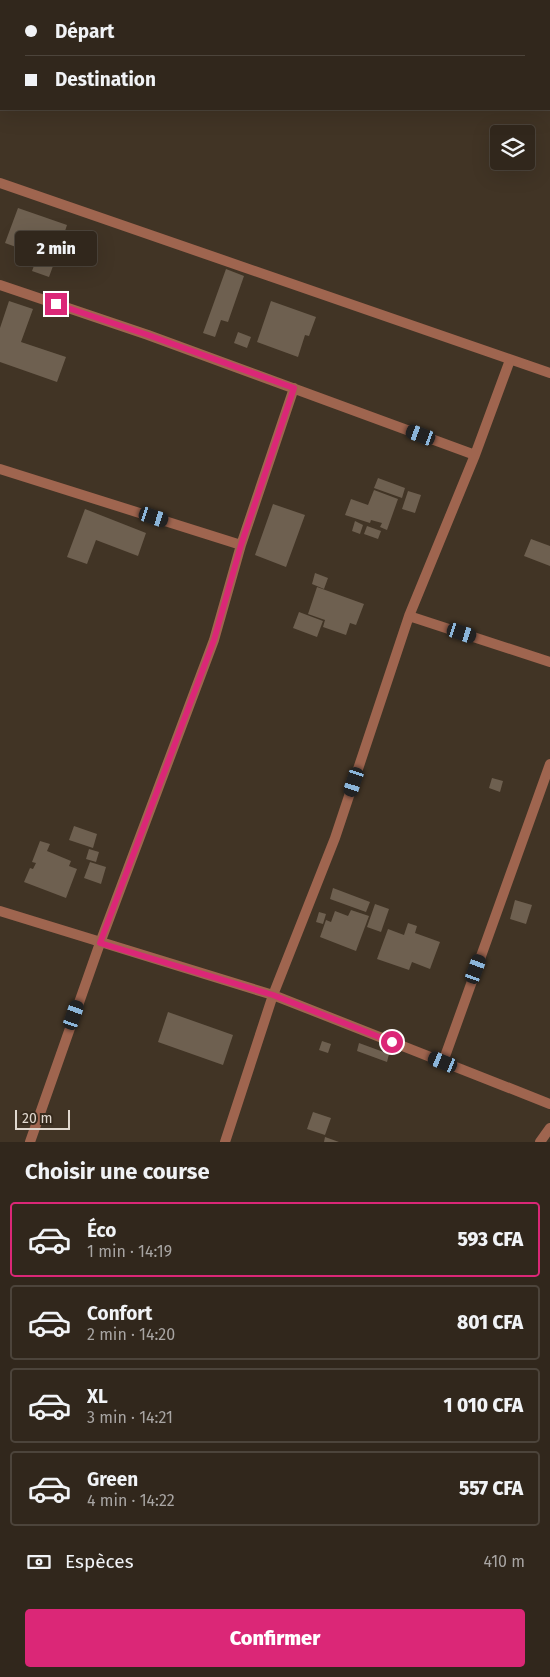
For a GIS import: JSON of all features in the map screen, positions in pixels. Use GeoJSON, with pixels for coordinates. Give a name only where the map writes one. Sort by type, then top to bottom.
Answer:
{"type":"FeatureCollection","features":[{"type":"Feature","properties":{"kind":"street"},"geometry":{"type":"LineString","coordinates":[[0,183],[550,373]]}},
{"type":"Feature","properties":{"kind":"street"},"geometry":{"type":"LineString","coordinates":[[0,285],[148,335],[475,455]]}},
{"type":"Feature","properties":{"kind":"street"},"geometry":{"type":"LineString","coordinates":[[225,1142],[273,995],[335,838],[408,616],[475,455],[510,360]]}},
{"type":"Feature","properties":{"kind":"street"},"geometry":{"type":"LineString","coordinates":[[30,1142],[100,943],[214,640],[241,545],[294,388]]}},
{"type":"Feature","properties":{"kind":"street"},"geometry":{"type":"LineString","coordinates":[[0,469],[241,545]]}},
{"type":"Feature","properties":{"kind":"street"},"geometry":{"type":"LineString","coordinates":[[408,616],[550,662]]}},
{"type":"Feature","properties":{"kind":"street"},"geometry":{"type":"LineString","coordinates":[[443,1062],[550,764]]}},
{"type":"Feature","properties":{"kind":"street"},"geometry":{"type":"LineString","coordinates":[[0,911],[273,995],[550,1104]]}},
{"type":"Feature","properties":{"kind":"street"},"geometry":{"type":"LineString","coordinates":[[540,1142],[550,1128]]}},
{"type":"Feature","properties":{"kind":"building"},"geometry":{"type":"Polygon","coordinates":[[[18,208],[67,225],[62,240],[50,235],[45,251],[57,255],[49,277],[32,271],[38,255],[5,243],[18,208]]]}},
{"type":"Feature","properties":{"kind":"building"},"geometry":{"type":"Polygon","coordinates":[[[226,269],[244,276],[228,322],[221,320],[215,337],[203,333],[226,269]]]}},
{"type":"Feature","properties":{"kind":"building"},"geometry":{"type":"Polygon","coordinates":[[[9,301],[33,309],[21,342],[66,357],[57,382],[0,362],[0,328],[9,301]]]}},
{"type":"Feature","properties":{"kind":"building"},"geometry":{"type":"Polygon","coordinates":[[[271,301],[316,317],[309,336],[305,335],[298,357],[257,342],[271,301]]]}},
{"type":"Feature","properties":{"kind":"building"},"geometry":{"type":"Polygon","coordinates":[[[238,332],[251,337],[247,348],[234,343],[238,332]]]}},
{"type":"Feature","properties":{"kind":"building"},"geometry":{"type":"Polygon","coordinates":[[[378,478],[405,488],[402,498],[374,488],[378,478]]]}},
{"type":"Feature","properties":{"kind":"building"},"geometry":{"type":"Polygon","coordinates":[[[374,490],[398,499],[387,530],[380,527],[382,523],[371,520],[370,523],[345,515],[351,499],[368,505],[374,490]]]}},
{"type":"Feature","properties":{"kind":"building"},"geometry":{"type":"Polygon","coordinates":[[[408,491],[421,495],[415,513],[402,509],[408,491]]]}},
{"type":"Feature","properties":{"kind":"building"},"geometry":{"type":"Polygon","coordinates":[[[273,504],[305,515],[286,567],[255,555],[273,504]]]}},
{"type":"Feature","properties":{"kind":"building"},"geometry":{"type":"Polygon","coordinates":[[[85,509],[146,533],[138,556],[96,540],[87,564],[67,557],[85,509]]]}},
{"type":"Feature","properties":{"kind":"building"},"geometry":{"type":"Polygon","coordinates":[[[355,521],[363,525],[360,534],[352,531],[355,521]]]}},
{"type":"Feature","properties":{"kind":"building"},"geometry":{"type":"Polygon","coordinates":[[[367,526],[381,531],[378,539],[364,534],[367,526]]]}},
{"type":"Feature","properties":{"kind":"building"},"geometry":{"type":"Polygon","coordinates":[[[531,539],[550,546],[550,566],[524,556],[531,539]]]}},
{"type":"Feature","properties":{"kind":"building"},"geometry":{"type":"Polygon","coordinates":[[[315,573],[328,578],[324,589],[312,584],[315,573]]]}},
{"type":"Feature","properties":{"kind":"building"},"geometry":{"type":"Polygon","coordinates":[[[317,587],[364,604],[356,625],[350,623],[346,635],[323,627],[325,620],[308,614],[317,587]]]}},
{"type":"Feature","properties":{"kind":"building"},"geometry":{"type":"Polygon","coordinates":[[[299,612],[323,621],[317,637],[293,628],[299,612]]]}},
{"type":"Feature","properties":{"kind":"building"},"geometry":{"type":"Polygon","coordinates":[[[492,778],[503,781],[500,792],[489,788],[492,778]]]}},
{"type":"Feature","properties":{"kind":"building"},"geometry":{"type":"Polygon","coordinates":[[[74,826],[97,834],[93,848],[69,840],[74,826]]]}},
{"type":"Feature","properties":{"kind":"building"},"geometry":{"type":"Polygon","coordinates":[[[40,841],[50,844],[47,851],[71,861],[69,866],[77,869],[66,898],[24,882],[30,868],[33,869],[36,863],[32,862],[40,841]]]}},
{"type":"Feature","properties":{"kind":"building"},"geometry":{"type":"Polygon","coordinates":[[[89,849],[99,852],[96,862],[86,859],[89,849]]]}},
{"type":"Feature","properties":{"kind":"building"},"geometry":{"type":"Polygon","coordinates":[[[90,862],[106,867],[101,884],[84,878],[90,862]]]}},
{"type":"Feature","properties":{"kind":"building"},"geometry":{"type":"Polygon","coordinates":[[[333,888],[370,902],[366,912],[330,899],[333,888]]]}},
{"type":"Feature","properties":{"kind":"building"},"geometry":{"type":"Polygon","coordinates":[[[515,900],[532,905],[526,924],[510,919],[515,900]]]}},
{"type":"Feature","properties":{"kind":"building"},"geometry":{"type":"Polygon","coordinates":[[[375,904],[389,909],[381,932],[367,927],[375,904]]]}},
{"type":"Feature","properties":{"kind":"building"},"geometry":{"type":"Polygon","coordinates":[[[351,910],[369,916],[356,951],[320,937],[326,920],[331,922],[335,911],[348,916],[351,910]]]}},
{"type":"Feature","properties":{"kind":"building"},"geometry":{"type":"Polygon","coordinates":[[[319,912],[326,914],[323,924],[316,922],[319,912]]]}},
{"type":"Feature","properties":{"kind":"building"},"geometry":{"type":"Polygon","coordinates":[[[408,923],[417,926],[415,933],[440,942],[430,969],[412,962],[409,970],[377,959],[388,929],[404,935],[408,923]]]}},
{"type":"Feature","properties":{"kind":"building"},"geometry":{"type":"Polygon","coordinates":[[[168,1012],[233,1035],[223,1065],[158,1042],[168,1012]]]}},
{"type":"Feature","properties":{"kind":"building"},"geometry":{"type":"Polygon","coordinates":[[[322,1041],[331,1044],[328,1053],[319,1050],[322,1041]]]}},
{"type":"Feature","properties":{"kind":"building"},"geometry":{"type":"Polygon","coordinates":[[[359,1043],[389,1054],[387,1062],[357,1051],[359,1043]]]}},
{"type":"Feature","properties":{"kind":"building"},"geometry":{"type":"Polygon","coordinates":[[[313,1112],[331,1118],[325,1135],[307,1129],[313,1112]]]}},
{"type":"Feature","properties":{"kind":"building"},"geometry":{"type":"Polygon","coordinates":[[[325,1137],[339,1142],[324,1142],[325,1137]]]}},
{"type":"Feature","properties":{"kind":"route"},"geometry":{"type":"LineString","coordinates":[[56,304],[294,388],[241,545],[214,640],[100,943],[273,995],[392,1042]]}}]}
